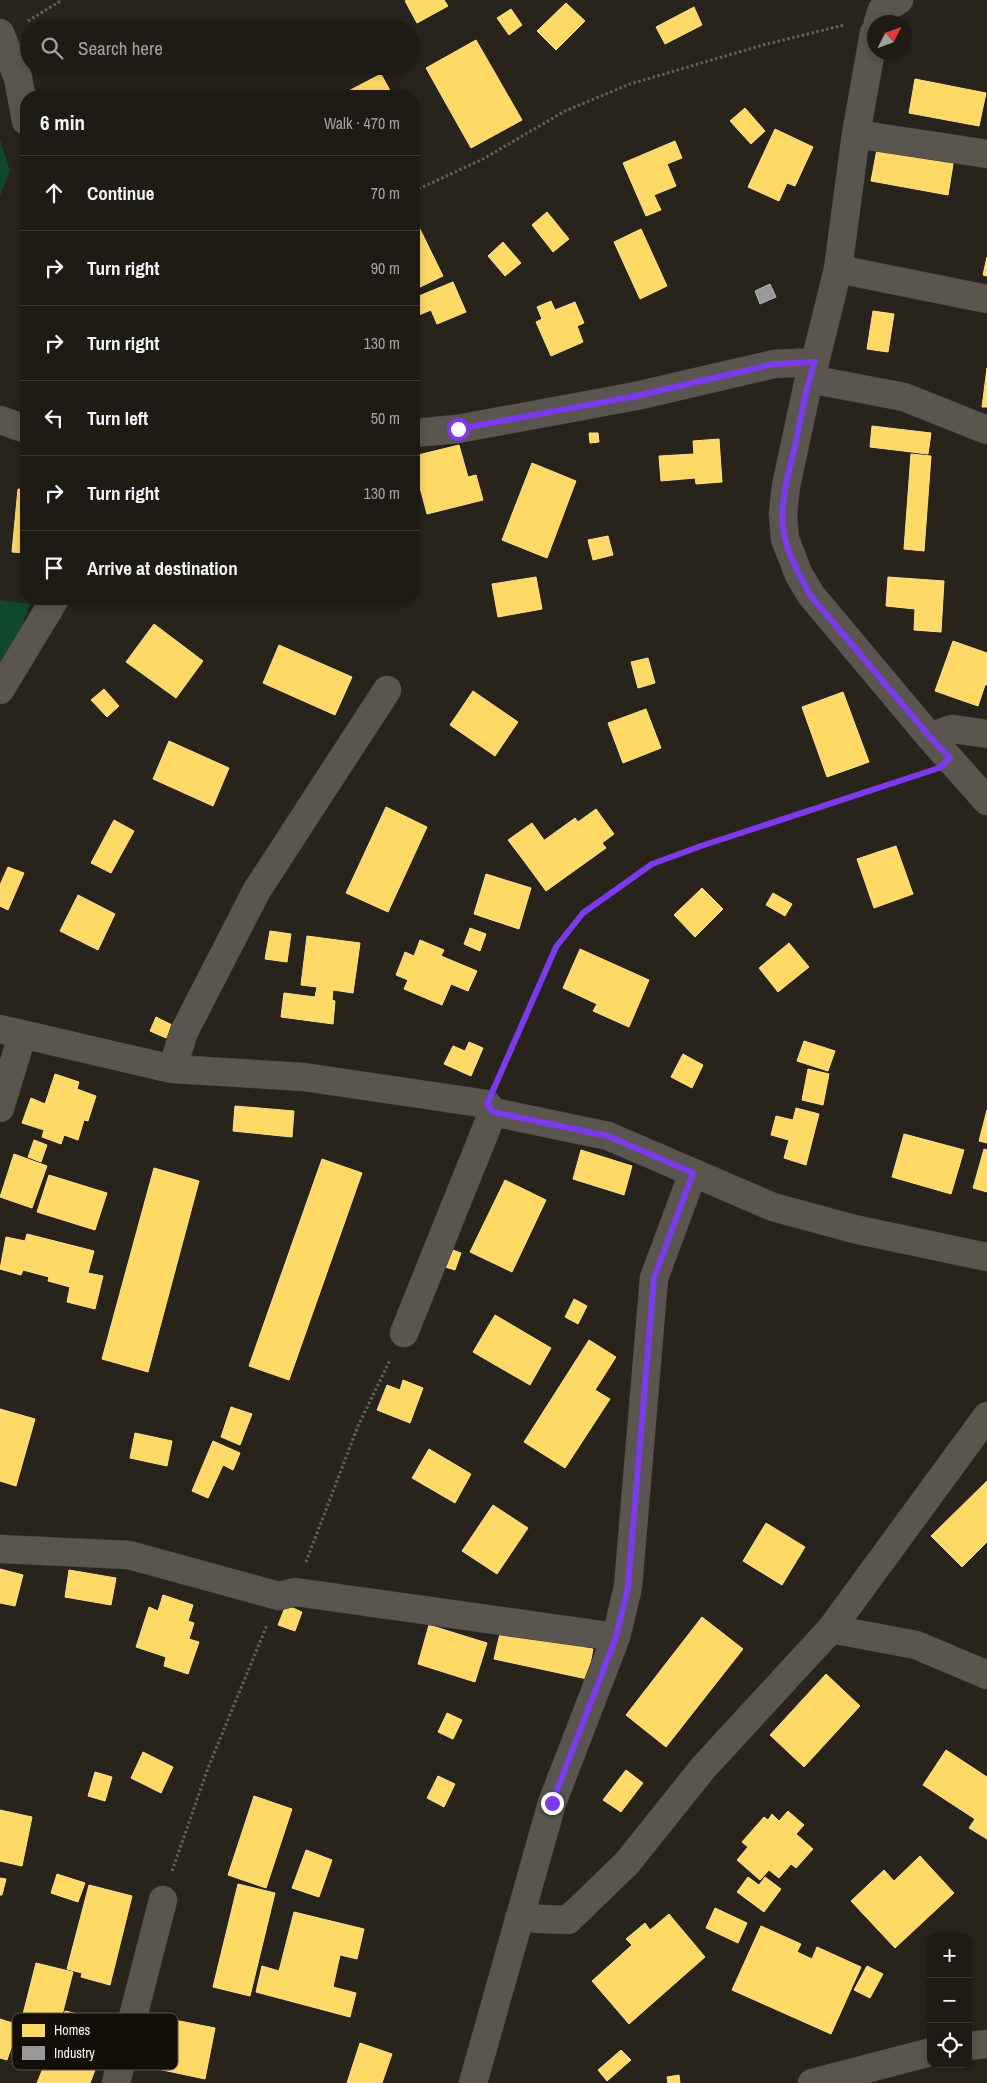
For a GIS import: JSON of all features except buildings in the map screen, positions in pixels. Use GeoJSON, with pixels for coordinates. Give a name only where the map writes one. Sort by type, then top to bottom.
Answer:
{"type":"FeatureCollection","features":[{"type":"Feature","properties":{"kind":"street"},"geometry":{"type":"LineString","coordinates":[[880,15],[882,10],[899,0]]}},
{"type":"Feature","properties":{"kind":"street"},"geometry":{"type":"LineString","coordinates":[[1,35],[18,78],[20,90]]}},
{"type":"Feature","properties":{"kind":"street"},"geometry":{"type":"LineString","coordinates":[[869,60],[856,134],[838,269],[812,371],[786,486],[783,514],[785,539],[799,575],[810,595],[930,737],[987,801]]}},
{"type":"Feature","properties":{"kind":"street"},"geometry":{"type":"LineString","coordinates":[[856,134],[987,154]]}},
{"type":"Feature","properties":{"kind":"street"},"geometry":{"type":"LineString","coordinates":[[838,269],[987,299]]}},
{"type":"Feature","properties":{"kind":"street"},"geometry":{"type":"LineString","coordinates":[[420,432],[458,429],[618,400],[774,364],[812,371],[904,397],[987,430]]}},
{"type":"Feature","properties":{"kind":"street"},"geometry":{"type":"LineString","coordinates":[[0,420],[20,427]]}},
{"type":"Feature","properties":{"kind":"street"},"geometry":{"type":"LineString","coordinates":[[0,690],[51,605]]}},
{"type":"Feature","properties":{"kind":"street"},"geometry":{"type":"LineString","coordinates":[[172,1069],[184,1032],[257,890],[388,690]]}},
{"type":"Feature","properties":{"kind":"street"},"geometry":{"type":"LineString","coordinates":[[930,737],[952,729],[987,734]]}},
{"type":"Feature","properties":{"kind":"street"},"geometry":{"type":"LineString","coordinates":[[0,1108],[11,1033],[172,1069],[304,1078],[490,1108],[608,1136],[773,1206],[854,1228],[987,1257]]}},
{"type":"Feature","properties":{"kind":"street"},"geometry":{"type":"LineString","coordinates":[[404,1333],[490,1108]]}},
{"type":"Feature","properties":{"kind":"street"},"geometry":{"type":"LineString","coordinates":[[473,2083],[552,1803],[616,1637],[628,1587],[654,1278],[693,1173]]}},
{"type":"Feature","properties":{"kind":"street"},"geometry":{"type":"LineString","coordinates":[[519,1918],[568,1920],[627,1863],[703,1768],[831,1629],[987,1416]]}},
{"type":"Feature","properties":{"kind":"street"},"geometry":{"type":"LineString","coordinates":[[0,1549],[130,1555],[287,1594],[616,1637]]}},
{"type":"Feature","properties":{"kind":"street"},"geometry":{"type":"LineString","coordinates":[[831,1629],[916,1645],[987,1675]]}},
{"type":"Feature","properties":{"kind":"street"},"geometry":{"type":"LineString","coordinates":[[134,2013],[163,1900]]}},
{"type":"Feature","properties":{"kind":"street"},"geometry":{"type":"LineString","coordinates":[[972,2046],[987,2044]]}},
{"type":"Feature","properties":{"kind":"street"},"geometry":{"type":"LineString","coordinates":[[812,2083],[927,2053]]}},
{"type":"Feature","properties":{"kind":"street"},"geometry":{"type":"LineString","coordinates":[[116,2083],[119,2070]]}},
{"type":"Feature","properties":{"kind":"path"},"geometry":{"type":"LineString","coordinates":[[27,20],[62,0]]}},
{"type":"Feature","properties":{"kind":"path"},"geometry":{"type":"LineString","coordinates":[[420,188],[482,159],[565,111],[630,84],[763,45],[850,23]]}},
{"type":"Feature","properties":{"kind":"path"},"geometry":{"type":"LineString","coordinates":[[1,35],[20,24]]}},
{"type":"Feature","properties":{"kind":"path"},"geometry":{"type":"LineString","coordinates":[[490,1108],[556,947],[583,913],[652,864],[710,843],[939,768],[950,758]]}},
{"type":"Feature","properties":{"kind":"path"},"geometry":{"type":"LineString","coordinates":[[163,1900],[208,1768],[287,1594],[358,1426],[404,1333]]}},
{"type":"Feature","properties":{"kind":"green space"},"geometry":{"type":"Polygon","coordinates":[[[0,139],[10,171],[0,196],[0,139]]]}},
{"type":"Feature","properties":{"kind":"green space"},"geometry":{"type":"Polygon","coordinates":[[[0,600],[20,603],[20,605],[30,605],[12,653],[0,668],[0,600]]]}},
{"type":"Feature","properties":{"kind":"route"},"geometry":{"type":"LineString","coordinates":[[458,429],[636,396],[774,364],[815,362],[809,379],[786,486],[783,514],[785,539],[799,575],[810,595],[950,758],[939,768],[701,846],[652,864],[583,913],[556,947],[540,988],[487,1104],[493,1112],[608,1136],[693,1173],[676,1225],[654,1278],[628,1587],[616,1637],[552,1803]]}}]}
